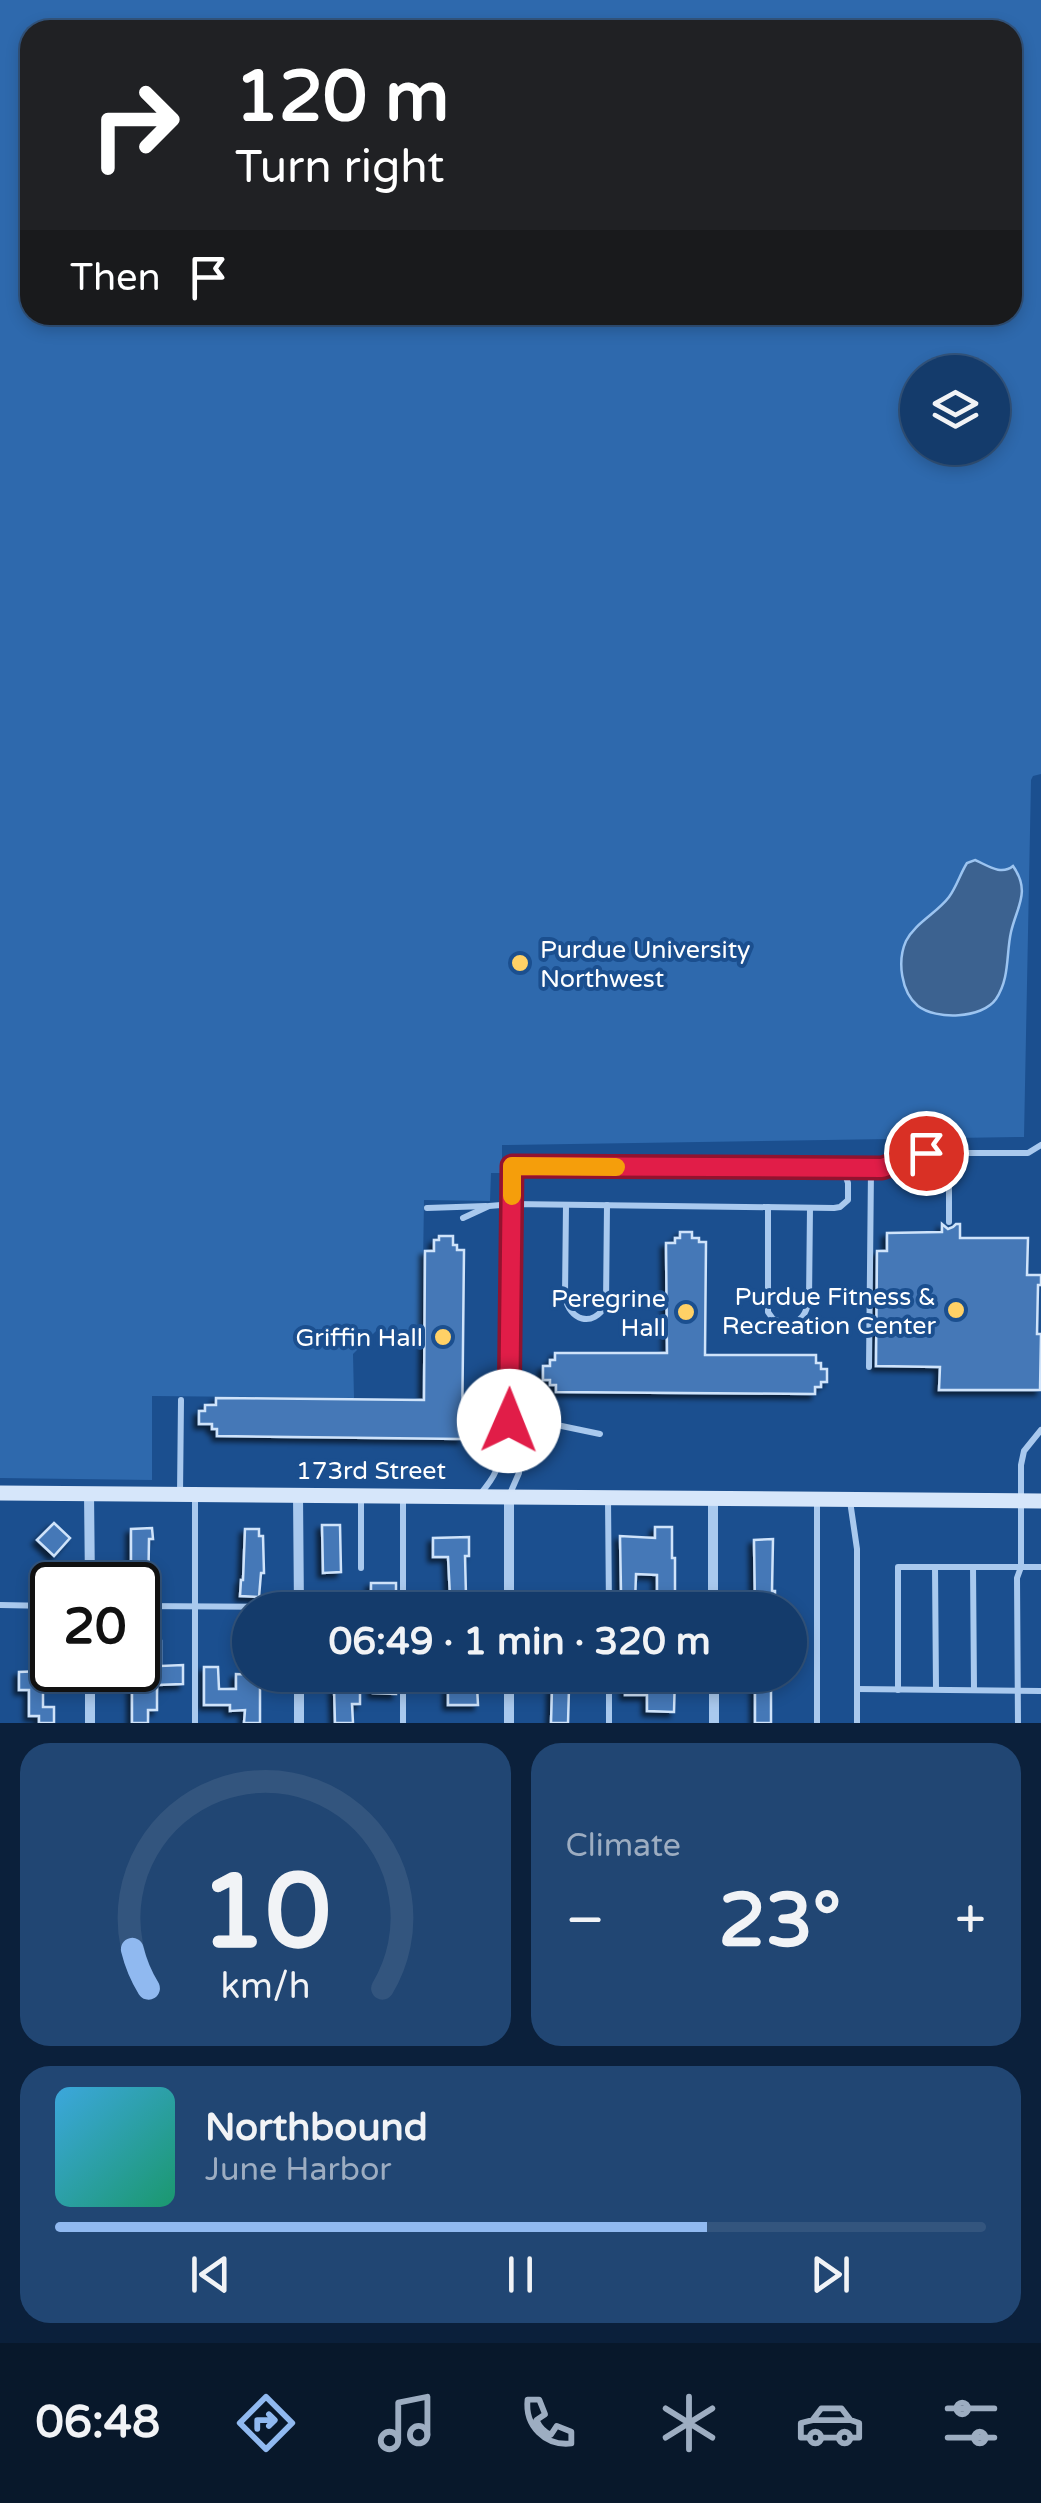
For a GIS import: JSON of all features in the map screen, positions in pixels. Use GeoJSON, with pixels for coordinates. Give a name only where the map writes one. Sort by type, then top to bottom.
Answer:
{"type":"FeatureCollection","features":[{"type":"Feature","properties":{"kind":"street","name":"173rd Street"},"geometry":{"type":"LineString","coordinates":[[0,1493],[1041,1501]]}},
{"type":"Feature","properties":{"kind":"street"},"geometry":{"type":"LineString","coordinates":[[89,1494],[90,1562]]}},
{"type":"Feature","properties":{"kind":"street"},"geometry":{"type":"LineString","coordinates":[[298,1495],[299,1592]]}},
{"type":"Feature","properties":{"kind":"street"},"geometry":{"type":"LineString","coordinates":[[509,1496],[509,1592]]}},
{"type":"Feature","properties":{"kind":"street"},"geometry":{"type":"LineString","coordinates":[[713,1498],[713,1592]]}},
{"type":"Feature","properties":{"kind":"street"},"geometry":{"type":"LineString","coordinates":[[90,1692],[90,1723]]}},
{"type":"Feature","properties":{"kind":"street"},"geometry":{"type":"LineString","coordinates":[[299,1692],[299,1723]]}},
{"type":"Feature","properties":{"kind":"street"},"geometry":{"type":"LineString","coordinates":[[509,1692],[509,1723]]}},
{"type":"Feature","properties":{"kind":"street"},"geometry":{"type":"LineString","coordinates":[[714,1692],[714,1723]]}},
{"type":"Feature","properties":{"kind":"lane"},"geometry":{"type":"LineString","coordinates":[[509,1496],[519,1473],[519,1437],[509,1421],[512,1166],[870,1169],[926,1153],[1028,1152],[1041,1144]]}},
{"type":"Feature","properties":{"kind":"lane"},"geometry":{"type":"LineString","coordinates":[[950,1152],[950,1222]]}},
{"type":"Feature","properties":{"kind":"lane"},"geometry":{"type":"LineString","coordinates":[[427,1208],[566,1204],[834,1208],[844,1204],[849,1191],[844,1169]]}},
{"type":"Feature","properties":{"kind":"lane"},"geometry":{"type":"LineString","coordinates":[[869,1367],[870,1169]]}},
{"type":"Feature","properties":{"kind":"lane"},"geometry":{"type":"LineString","coordinates":[[566,1204],[567,1306],[578,1317],[587,1318],[602,1313],[606,1304],[608,1205]]}},
{"type":"Feature","properties":{"kind":"lane"},"geometry":{"type":"LineString","coordinates":[[463,1218],[489,1206]]}},
{"type":"Feature","properties":{"kind":"lane"},"geometry":{"type":"LineString","coordinates":[[768,1207],[768,1312],[778,1322],[787,1324],[802,1318],[810,1300],[810,1208]]}},
{"type":"Feature","properties":{"kind":"lane"},"geometry":{"type":"LineString","coordinates":[[180,1400],[195,1606],[195,1723]]}},
{"type":"Feature","properties":{"kind":"lane"},"geometry":{"type":"LineString","coordinates":[[509,1421],[552,1424],[600,1434]]}},
{"type":"Feature","properties":{"kind":"lane"},"geometry":{"type":"LineString","coordinates":[[479,1496],[498,1466],[498,1436],[509,1421]]}},
{"type":"Feature","properties":{"kind":"lane"},"geometry":{"type":"LineString","coordinates":[[1018,1723],[1021,1465],[1024,1451],[1041,1430]]}},
{"type":"Feature","properties":{"kind":"lane"},"geometry":{"type":"LineString","coordinates":[[361,1495],[361,1568]]}},
{"type":"Feature","properties":{"kind":"lane"},"geometry":{"type":"LineString","coordinates":[[403,1495],[403,1592]]}},
{"type":"Feature","properties":{"kind":"lane"},"geometry":{"type":"LineString","coordinates":[[608,1497],[609,1592]]}},
{"type":"Feature","properties":{"kind":"lane"},"geometry":{"type":"LineString","coordinates":[[816,1499],[818,1723]]}},
{"type":"Feature","properties":{"kind":"lane"},"geometry":{"type":"LineString","coordinates":[[850,1500],[857,1549],[857,1723]]}},
{"type":"Feature","properties":{"kind":"lane"},"geometry":{"type":"LineString","coordinates":[[898,1690],[898,1567],[1041,1567]]}},
{"type":"Feature","properties":{"kind":"lane"},"geometry":{"type":"LineString","coordinates":[[935,1567],[936,1690]]}},
{"type":"Feature","properties":{"kind":"lane"},"geometry":{"type":"LineString","coordinates":[[972,1567],[974,1690]]}},
{"type":"Feature","properties":{"kind":"lane"},"geometry":{"type":"LineString","coordinates":[[0,1606],[30,1606]]}},
{"type":"Feature","properties":{"kind":"lane"},"geometry":{"type":"LineString","coordinates":[[160,1606],[232,1607]]}},
{"type":"Feature","properties":{"kind":"lane"},"geometry":{"type":"LineString","coordinates":[[857,1689],[1041,1691]]}},
{"type":"Feature","properties":{"kind":"lane"},"geometry":{"type":"LineString","coordinates":[[403,1692],[403,1723]]}},
{"type":"Feature","properties":{"kind":"lane"},"geometry":{"type":"LineString","coordinates":[[609,1692],[610,1723]]}},
{"type":"Feature","properties":{"kind":"shaded area","name":"Purdue University Northwest"},"geometry":{"type":"Polygon","coordinates":[[[0,0],[1041,0],[1041,774],[1031,780],[1024,1137],[502,1145],[502,1173],[491,1173],[490,1201],[424,1200],[422,1330],[376,1331],[353,1354],[354,1398],[152,1396],[152,1480],[0,1478],[0,0]]]}},
{"type":"Feature","properties":{"kind":"shaded area"},"geometry":{"type":"Polygon","coordinates":[[[975,860],[999,870],[1013,866],[1021,884],[1004,983],[996,999],[980,1011],[936,1014],[918,1006],[908,993],[902,976],[903,949],[915,929],[949,897],[967,863],[975,860]]]}},
{"type":"Feature","properties":{"kind":"building","name":"Purdue Fitness & Recreation Center"},"geometry":{"type":"Polygon","coordinates":[[[942,1224],[948,1229],[960,1224],[960,1238],[1028,1238],[1027,1275],[1041,1275],[1037,1334],[1041,1334],[1040,1390],[939,1390],[940,1367],[876,1366],[877,1251],[887,1251],[887,1233],[942,1232],[942,1224]]]}},
{"type":"Feature","properties":{"kind":"building","name":"Peregrine Hall"},"geometry":{"type":"Polygon","coordinates":[[[680,1232],[692,1232],[692,1238],[706,1242],[705,1355],[816,1355],[816,1363],[827,1369],[827,1382],[815,1387],[815,1394],[556,1392],[556,1385],[543,1380],[543,1366],[550,1366],[555,1353],[667,1353],[666,1243],[675,1243],[680,1232]]]}},
{"type":"Feature","properties":{"kind":"building","name":"Griffin Hall"},"geometry":{"type":"Polygon","coordinates":[[[439,1236],[453,1236],[453,1245],[464,1250],[462,1439],[217,1436],[212,1424],[199,1424],[199,1411],[205,1411],[205,1405],[216,1405],[216,1398],[424,1400],[425,1251],[434,1251],[434,1240],[439,1240],[439,1236]]]}},
{"type":"Feature","properties":{"kind":"building"},"geometry":{"type":"Polygon","coordinates":[[[54,1523],[70,1538],[54,1556],[37,1540],[54,1523]]]}},
{"type":"Feature","properties":{"kind":"building"},"geometry":{"type":"Polygon","coordinates":[[[322,1525],[340,1525],[341,1572],[323,1573],[322,1525]]]}},
{"type":"Feature","properties":{"kind":"building"},"geometry":{"type":"Polygon","coordinates":[[[655,1527],[672,1527],[675,1592],[657,1592],[657,1575],[636,1574],[635,1592],[621,1592],[620,1536],[655,1538],[655,1527]]]}},
{"type":"Feature","properties":{"kind":"building"},"geometry":{"type":"Polygon","coordinates":[[[152,1528],[149,1562],[131,1562],[131,1529],[152,1528]]]}},
{"type":"Feature","properties":{"kind":"building"},"geometry":{"type":"Polygon","coordinates":[[[245,1529],[259,1529],[259,1536],[263,1536],[264,1573],[259,1592],[240,1592],[245,1529]]]}},
{"type":"Feature","properties":{"kind":"building"},"geometry":{"type":"Polygon","coordinates":[[[469,1537],[466,1592],[450,1592],[448,1557],[433,1557],[433,1538],[469,1537]]]}},
{"type":"Feature","properties":{"kind":"building"},"geometry":{"type":"Polygon","coordinates":[[[773,1539],[775,1592],[755,1592],[754,1540],[773,1539]]]}},
{"type":"Feature","properties":{"kind":"building"},"geometry":{"type":"Polygon","coordinates":[[[371,1583],[396,1583],[396,1592],[371,1592],[371,1583]]]}},
{"type":"Feature","properties":{"kind":"building"},"geometry":{"type":"Polygon","coordinates":[[[160,1641],[161,1666],[183,1665],[183,1684],[160,1685],[160,1641]]]}},
{"type":"Feature","properties":{"kind":"building"},"geometry":{"type":"Polygon","coordinates":[[[204,1667],[218,1667],[219,1689],[260,1692],[260,1723],[244,1723],[245,1710],[230,1711],[230,1705],[204,1705],[204,1667]]]}},
{"type":"Feature","properties":{"kind":"building"},"geometry":{"type":"Polygon","coordinates":[[[19,1672],[30,1672],[30,1692],[43,1692],[43,1707],[54,1707],[54,1723],[39,1723],[39,1716],[29,1716],[29,1690],[19,1690],[19,1672]]]}},
{"type":"Feature","properties":{"kind":"building"},"geometry":{"type":"Polygon","coordinates":[[[132,1692],[157,1692],[157,1710],[148,1710],[148,1723],[132,1723],[132,1692]]]}},
{"type":"Feature","properties":{"kind":"building"},"geometry":{"type":"Polygon","coordinates":[[[334,1692],[360,1692],[360,1704],[352,1704],[353,1723],[335,1723],[334,1692]]]}},
{"type":"Feature","properties":{"kind":"building"},"geometry":{"type":"Polygon","coordinates":[[[448,1692],[477,1692],[478,1705],[448,1705],[448,1692]]]}},
{"type":"Feature","properties":{"kind":"building"},"geometry":{"type":"Polygon","coordinates":[[[552,1692],[569,1692],[568,1723],[551,1723],[552,1692]]]}},
{"type":"Feature","properties":{"kind":"building"},"geometry":{"type":"Polygon","coordinates":[[[675,1692],[674,1712],[647,1711],[647,1695],[625,1695],[675,1692]]]}},
{"type":"Feature","properties":{"kind":"building"},"geometry":{"type":"Polygon","coordinates":[[[755,1692],[771,1692],[771,1723],[755,1723],[755,1692]]]}},
{"type":"Feature","properties":{"kind":"slow traffic"},"geometry":{"type":"LineString","coordinates":[[512,1196],[512,1166],[616,1167]]}},
{"type":"Feature","properties":{"kind":"place","name":"Purdue University Northwest"},"geometry":{"type":"Point","coordinates":[520,963]}},
{"type":"Feature","properties":{"kind":"place","name":"Purdue Fitness & Recreation Center"},"geometry":{"type":"Point","coordinates":[956,1310]}},
{"type":"Feature","properties":{"kind":"place","name":"Peregrine Hall"},"geometry":{"type":"Point","coordinates":[686,1312]}},
{"type":"Feature","properties":{"kind":"place","name":"Griffin Hall"},"geometry":{"type":"Point","coordinates":[443,1337]}},
{"type":"Feature","properties":{"kind":"route"},"geometry":{"type":"LineString","coordinates":[[509,1421],[512,1166],[882,1168],[926,1153]]}}]}
